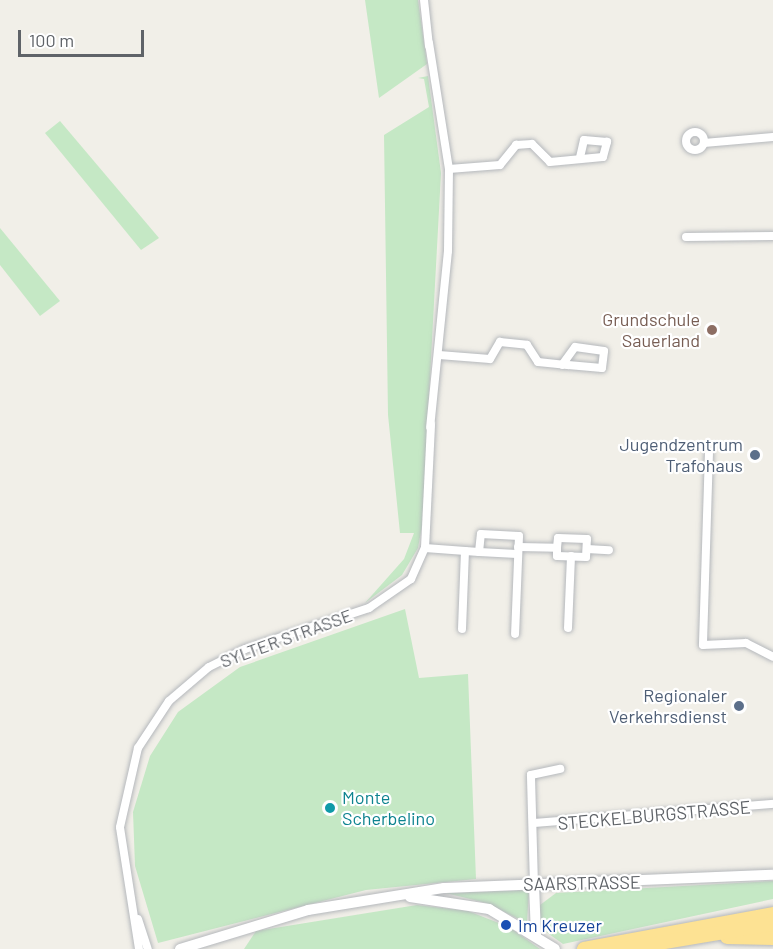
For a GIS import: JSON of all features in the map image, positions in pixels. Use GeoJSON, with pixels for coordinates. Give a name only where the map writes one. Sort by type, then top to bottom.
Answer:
{"type":"FeatureCollection","features":[{"type":"Feature","properties":{"kind":"highway"},"geometry":{"type":"LineString","coordinates":[[739,918],[773,908]]}},
{"type":"Feature","properties":{"kind":"highway"},"geometry":{"type":"LineString","coordinates":[[584,949],[739,918],[773,914]]}},
{"type":"Feature","properties":{"kind":"highway"},"geometry":{"type":"LineString","coordinates":[[623,949],[691,935],[773,924]]}},
{"type":"Feature","properties":{"kind":"highway"},"geometry":{"type":"LineString","coordinates":[[691,935],[773,938]]}},
{"type":"Feature","properties":{"kind":"main road","name":"SAARSTRASSE"},"geometry":{"type":"LineString","coordinates":[[179,948],[308,910],[392,896],[534,885],[773,875]]}},
{"type":"Feature","properties":{"kind":"main road"},"geometry":{"type":"LineString","coordinates":[[534,885],[536,935]]}},
{"type":"Feature","properties":{"kind":"main road"},"geometry":{"type":"LineString","coordinates":[[533,903],[546,890],[571,885]]}},
{"type":"Feature","properties":{"kind":"main road","name":"SAARSTRASSE"},"geometry":{"type":"LineString","coordinates":[[392,896],[481,907],[536,935],[555,949]]}},
{"type":"Feature","properties":{"kind":"street","name":"SYLTER STRASSE"},"geometry":{"type":"LineString","coordinates":[[139,949],[120,840],[124,792],[138,748],[169,701],[231,655],[369,608],[405,584],[425,548],[431,424],[439,355],[449,169],[424,0]]}},
{"type":"Feature","properties":{"kind":"street"},"geometry":{"type":"LineString","coordinates":[[704,143],[773,137]]}},
{"type":"Feature","properties":{"kind":"street"},"geometry":{"type":"LineString","coordinates":[[449,169],[500,165],[516,145],[532,144],[550,162],[580,158]]}},
{"type":"Feature","properties":{"kind":"street"},"geometry":{"type":"LineString","coordinates":[[686,237],[773,236]]}},
{"type":"Feature","properties":{"kind":"street"},"geometry":{"type":"LineString","coordinates":[[439,355],[490,359],[500,342],[527,345],[538,363],[562,365],[602,368],[604,351],[575,347],[562,365]]}},
{"type":"Feature","properties":{"kind":"street"},"geometry":{"type":"LineString","coordinates":[[709,452],[703,645],[746,643],[773,657]]}},
{"type":"Feature","properties":{"kind":"street"},"geometry":{"type":"LineString","coordinates":[[479,552],[480,534],[519,536],[516,634]]}},
{"type":"Feature","properties":{"kind":"street"},"geometry":{"type":"LineString","coordinates":[[558,538],[587,539],[587,549],[586,557],[557,556],[558,538]]}},
{"type":"Feature","properties":{"kind":"street"},"geometry":{"type":"LineString","coordinates":[[425,548],[479,552],[557,548]]}},
{"type":"Feature","properties":{"kind":"street"},"geometry":{"type":"LineString","coordinates":[[587,549],[609,550]]}},
{"type":"Feature","properties":{"kind":"street"},"geometry":{"type":"LineString","coordinates":[[462,629],[465,551]]}},
{"type":"Feature","properties":{"kind":"street"},"geometry":{"type":"LineString","coordinates":[[568,628],[572,556]]}},
{"type":"Feature","properties":{"kind":"street"},"geometry":{"type":"LineString","coordinates":[[534,885],[535,823],[532,773],[560,769]]}},
{"type":"Feature","properties":{"kind":"street","name":"STECKELBURGSTRASSE"},"geometry":{"type":"LineString","coordinates":[[535,823],[773,804]]}},
{"type":"Feature","properties":{"kind":"street","name":"SYLTER STRASSE"},"geometry":{"type":"LineString","coordinates":[[132,900],[148,949]]}},
{"type":"Feature","properties":{"kind":"green space"},"geometry":{"type":"Polygon","coordinates":[[[365,0],[418,0],[424,42],[427,64],[379,98],[365,0]]]}},
{"type":"Feature","properties":{"kind":"green space"},"geometry":{"type":"Polygon","coordinates":[[[428,76],[441,173],[422,526],[418,548],[402,575],[365,603],[404,559],[414,533],[400,533],[388,415],[384,135],[429,107],[424,79],[418,78],[428,76]]]}},
{"type":"Feature","properties":{"kind":"green space"},"geometry":{"type":"Polygon","coordinates":[[[60,121],[159,238],[141,250],[45,133],[60,121]]]}},
{"type":"Feature","properties":{"kind":"green space"},"geometry":{"type":"Polygon","coordinates":[[[0,228],[60,301],[40,316],[0,265],[0,228]]]}},
{"type":"Feature","properties":{"kind":"green space"},"geometry":{"type":"Polygon","coordinates":[[[405,609],[419,678],[468,674],[476,879],[366,890],[158,943],[135,866],[133,812],[150,756],[178,712],[240,667],[405,609]]]}},
{"type":"Feature","properties":{"kind":"green space"},"geometry":{"type":"Polygon","coordinates":[[[773,881],[773,899],[563,944],[542,929],[537,918],[540,905],[556,893],[773,881]]]}},
{"type":"Feature","properties":{"kind":"green space"},"geometry":{"type":"Polygon","coordinates":[[[529,890],[527,923],[486,903],[446,893],[529,890]]]}},
{"type":"Feature","properties":{"kind":"green space"},"geometry":{"type":"Polygon","coordinates":[[[417,905],[468,911],[509,927],[540,949],[244,949],[256,931],[417,905]]]}},
{"type":"Feature","properties":{"kind":"place","name":"Grundschule Sauerland"},"geometry":{"type":"Point","coordinates":[712,330]}},
{"type":"Feature","properties":{"kind":"place","name":"Jugendzentrum Trafohaus"},"geometry":{"type":"Point","coordinates":[755,455]}},
{"type":"Feature","properties":{"kind":"place","name":"Regionaler Verkehrsdienst"},"geometry":{"type":"Point","coordinates":[739,706]}},
{"type":"Feature","properties":{"kind":"place","name":"Monte Scherbelino"},"geometry":{"type":"Point","coordinates":[330,808]}},
{"type":"Feature","properties":{"kind":"place","name":"Im Kreuzer"},"geometry":{"type":"Point","coordinates":[506,925]}}]}
